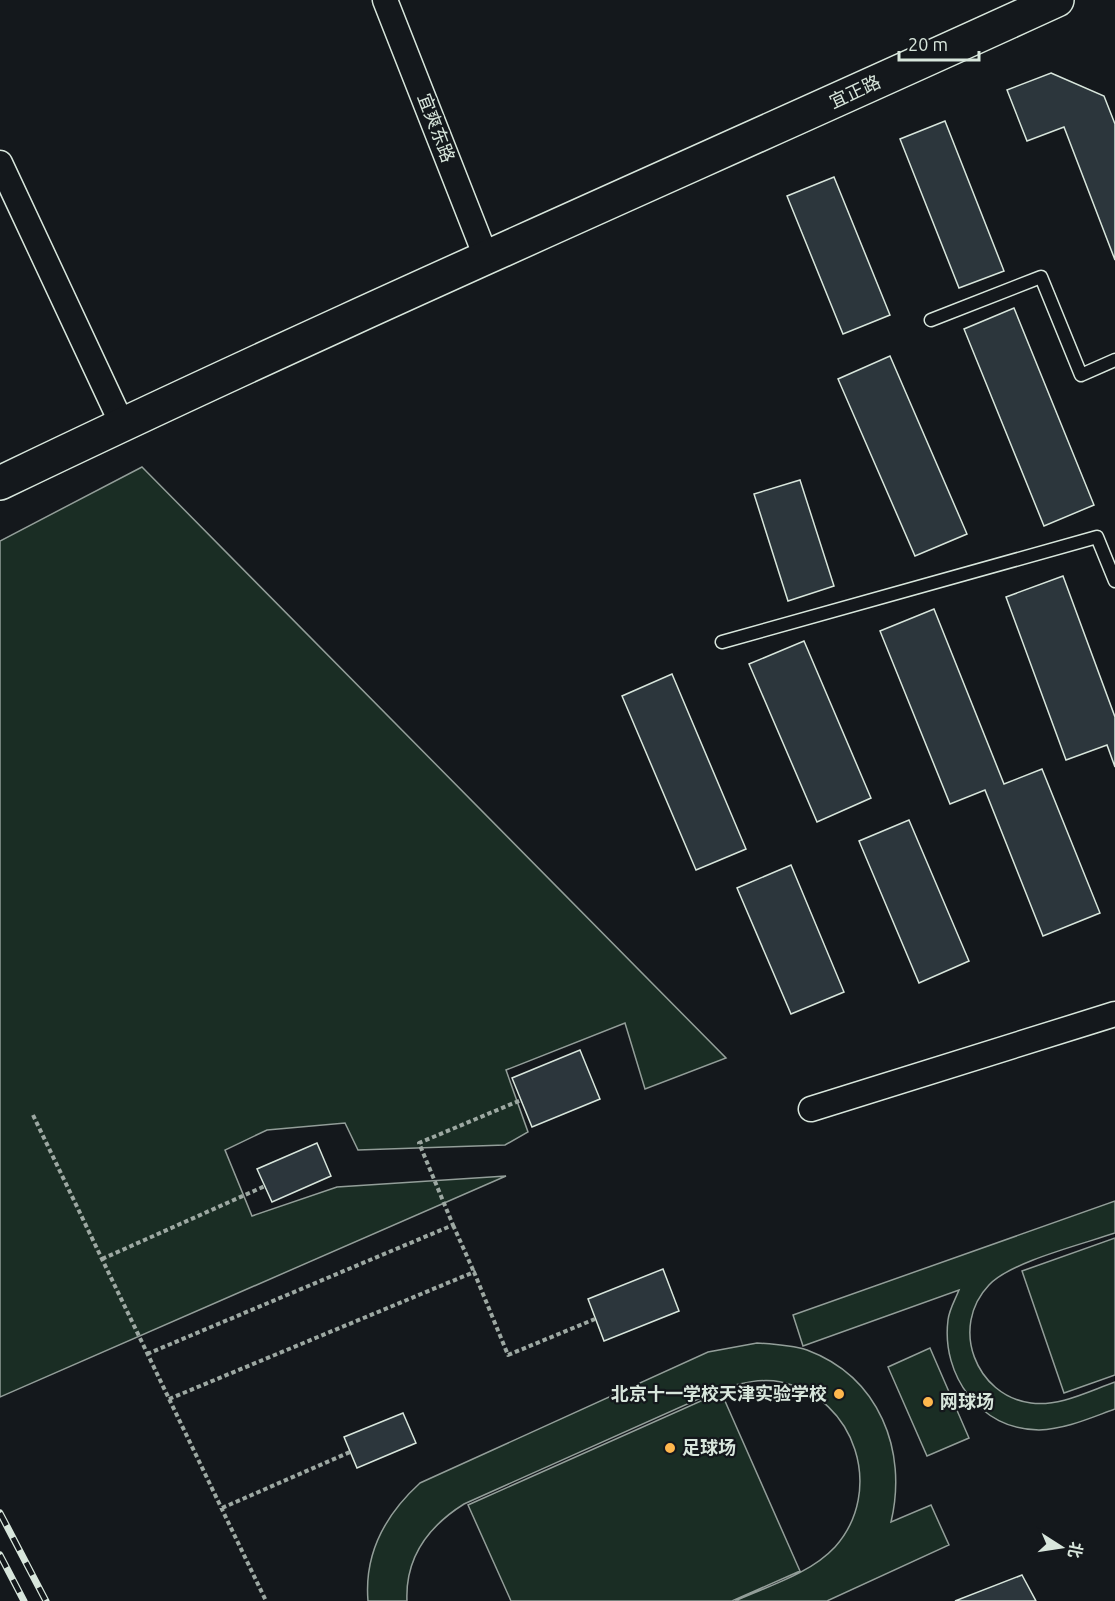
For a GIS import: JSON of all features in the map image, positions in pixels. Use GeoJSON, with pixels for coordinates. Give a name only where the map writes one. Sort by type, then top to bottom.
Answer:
{"type":"FeatureCollection","features":[{"type":"Feature","properties":{"kind":"street","name":"宜爽东路"},"geometry":{"type":"LineString","coordinates":[[385,0],[486,257]]}},
{"type":"Feature","properties":{"kind":"street","name":"宜正路"},"geometry":{"type":"LineString","coordinates":[[0,483],[122,424],[486,257],[752,140],[1057,0]]}},
{"type":"Feature","properties":{"kind":"street"},"geometry":{"type":"LineString","coordinates":[[0,163],[122,424]]}},
{"type":"Feature","properties":{"kind":"street"},"geometry":{"type":"LineString","coordinates":[[811,1109],[1115,1014]]}},
{"type":"Feature","properties":{"kind":"lane"},"geometry":{"type":"LineString","coordinates":[[931,321],[1041,277],[1081,375],[1115,360]]}},
{"type":"Feature","properties":{"kind":"lane"},"geometry":{"type":"LineString","coordinates":[[722,642],[1097,537],[1115,581]]}},
{"type":"Feature","properties":{"kind":"path"},"geometry":{"type":"LineString","coordinates":[[520,1100],[419,1143],[508,1355],[595,1318]]}},
{"type":"Feature","properties":{"kind":"path"},"geometry":{"type":"LineString","coordinates":[[33,1115],[266,1601]]}},
{"type":"Feature","properties":{"kind":"path"},"geometry":{"type":"LineString","coordinates":[[102,1259],[265,1186]]}},
{"type":"Feature","properties":{"kind":"path"},"geometry":{"type":"LineString","coordinates":[[147,1354],[453,1225]]}},
{"type":"Feature","properties":{"kind":"path"},"geometry":{"type":"LineString","coordinates":[[169,1399],[474,1272]]}},
{"type":"Feature","properties":{"kind":"path"},"geometry":{"type":"LineString","coordinates":[[221,1508],[350,1452]]}},
{"type":"Feature","properties":{"kind":"green space"},"geometry":{"type":"Polygon","coordinates":[[[142,467],[726,1058],[645,1089],[625,1023],[506,1070],[528,1132],[505,1145],[358,1150],[345,1123],[267,1130],[225,1150],[252,1216],[337,1187],[506,1176],[0,1397],[0,541],[142,467]]]}},
{"type":"Feature","properties":{"kind":"green space"},"geometry":{"type":"Polygon","coordinates":[[[1115,1201],[1115,1233],[1030,1261],[999,1277],[989,1285],[977,1302],[971,1320],[970,1339],[974,1357],[983,1374],[996,1388],[1012,1398],[1031,1403],[1052,1403],[1115,1382],[1115,1409],[1068,1425],[1039,1430],[1018,1428],[999,1421],[982,1410],[958,1379],[947,1341],[948,1320],[959,1290],[803,1346],[793,1315],[1115,1201]]]}},
{"type":"Feature","properties":{"kind":"green space"},"geometry":{"type":"Polygon","coordinates":[[[1115,1238],[1115,1375],[1064,1393],[1022,1271],[1115,1238]]]}},
{"type":"Feature","properties":{"kind":"green space"},"geometry":{"type":"Polygon","coordinates":[[[757,1343],[807,1350],[832,1362],[853,1378],[870,1397],[891,1443],[895,1469],[895,1495],[891,1522],[931,1505],[949,1545],[827,1601],[735,1601],[801,1572],[825,1556],[835,1547],[850,1524],[858,1500],[860,1474],[855,1450],[844,1426],[828,1407],[807,1391],[781,1382],[759,1381],[723,1388],[464,1504],[440,1522],[422,1544],[410,1570],[407,1601],[368,1601],[370,1567],[380,1536],[397,1508],[420,1483],[708,1352],[757,1343]]]}},
{"type":"Feature","properties":{"kind":"green space","name":"网球场"},"geometry":{"type":"Polygon","coordinates":[[[930,1348],[969,1438],[927,1456],[888,1367],[930,1348]]]}},
{"type":"Feature","properties":{"kind":"green space","name":"足球场"},"geometry":{"type":"Polygon","coordinates":[[[721,1392],[800,1571],[732,1601],[511,1601],[468,1505],[721,1392]]]}},
{"type":"Feature","properties":{"kind":"building"},"geometry":{"type":"Polygon","coordinates":[[[1051,73],[1104,96],[1115,124],[1115,260],[1064,127],[1027,141],[1007,90],[1051,73]]]}},
{"type":"Feature","properties":{"kind":"building"},"geometry":{"type":"Polygon","coordinates":[[[945,121],[1004,271],[959,288],[900,139],[945,121]]]}},
{"type":"Feature","properties":{"kind":"building"},"geometry":{"type":"Polygon","coordinates":[[[834,177],[890,315],[843,334],[787,196],[834,177]]]}},
{"type":"Feature","properties":{"kind":"building"},"geometry":{"type":"Polygon","coordinates":[[[1014,308],[1094,505],[1044,526],[964,329],[1014,308]]]}},
{"type":"Feature","properties":{"kind":"building"},"geometry":{"type":"Polygon","coordinates":[[[890,356],[967,534],[915,556],[838,379],[890,356]]]}},
{"type":"Feature","properties":{"kind":"building"},"geometry":{"type":"Polygon","coordinates":[[[800,480],[834,586],[788,601],[754,494],[800,480]]]}},
{"type":"Feature","properties":{"kind":"building"},"geometry":{"type":"Polygon","coordinates":[[[1063,576],[1115,717],[1115,767],[1107,745],[1066,760],[1006,597],[1063,576]]]}},
{"type":"Feature","properties":{"kind":"building"},"geometry":{"type":"Polygon","coordinates":[[[934,609],[1004,784],[1042,769],[1100,913],[1043,936],[985,790],[950,804],[880,631],[934,609]]]}},
{"type":"Feature","properties":{"kind":"building"},"geometry":{"type":"Polygon","coordinates":[[[804,641],[871,798],[817,822],[749,664],[804,641]]]}},
{"type":"Feature","properties":{"kind":"building"},"geometry":{"type":"Polygon","coordinates":[[[672,674],[746,849],[696,870],[622,696],[672,674]]]}},
{"type":"Feature","properties":{"kind":"building"},"geometry":{"type":"Polygon","coordinates":[[[909,820],[969,961],[919,983],[859,841],[909,820]]]}},
{"type":"Feature","properties":{"kind":"building"},"geometry":{"type":"Polygon","coordinates":[[[791,865],[844,992],[791,1014],[737,888],[791,865]]]}},
{"type":"Feature","properties":{"kind":"building"},"geometry":{"type":"Polygon","coordinates":[[[580,1050],[600,1099],[532,1127],[512,1078],[580,1050]]]}},
{"type":"Feature","properties":{"kind":"building"},"geometry":{"type":"Polygon","coordinates":[[[317,1143],[331,1176],[272,1202],[257,1169],[317,1143]]]}},
{"type":"Feature","properties":{"kind":"building"},"geometry":{"type":"Polygon","coordinates":[[[663,1269],[679,1311],[604,1341],[588,1299],[663,1269]]]}},
{"type":"Feature","properties":{"kind":"building"},"geometry":{"type":"Polygon","coordinates":[[[403,1413],[416,1443],[357,1468],[344,1437],[403,1413]]]}},
{"type":"Feature","properties":{"kind":"building"},"geometry":{"type":"Polygon","coordinates":[[[1022,1575],[1036,1601],[955,1601],[1022,1575]]]}},
{"type":"Feature","properties":{"kind":"railway"},"geometry":{"type":"LineString","coordinates":[[0,1513],[46,1601]]}},
{"type":"Feature","properties":{"kind":"railway"},"geometry":{"type":"LineString","coordinates":[[0,1555],[24,1601]]}},
{"type":"Feature","properties":{"kind":"place","name":"北京十一学校天津实验学校"},"geometry":{"type":"Point","coordinates":[839,1394]}},
{"type":"Feature","properties":{"kind":"place","name":"网球场"},"geometry":{"type":"Point","coordinates":[928,1402]}},
{"type":"Feature","properties":{"kind":"place","name":"足球场"},"geometry":{"type":"Point","coordinates":[670,1448]}}]}
